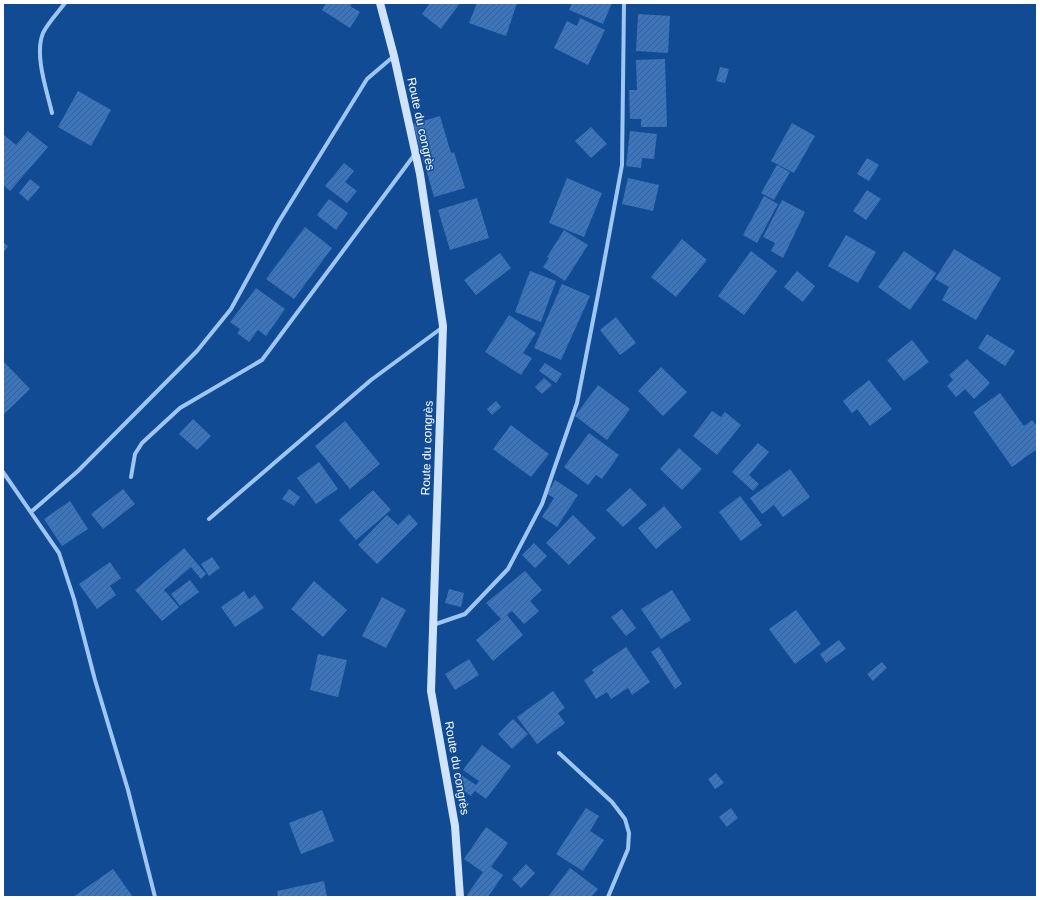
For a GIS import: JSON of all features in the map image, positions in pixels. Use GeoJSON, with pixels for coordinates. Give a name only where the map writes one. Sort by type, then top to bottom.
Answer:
{"type":"FeatureCollection","features":[{"type":"Feature","properties":{"kind":"main road","name":"Route du congrès"},"geometry":{"type":"LineString","coordinates":[[380,3],[394,56],[420,174],[443,326],[431,691],[455,826],[460,897]]}},
{"type":"Feature","properties":{"kind":"street"},"geometry":{"type":"LineString","coordinates":[[52,113],[42,68],[40,46],[43,32],[66,3]]}},
{"type":"Feature","properties":{"kind":"street"},"geometry":{"type":"LineString","coordinates":[[433,626],[465,614],[508,570],[542,504],[577,403],[602,280],[622,165],[624,3]]}},
{"type":"Feature","properties":{"kind":"street"},"geometry":{"type":"LineString","coordinates":[[30,512],[78,471],[197,351],[231,309],[278,223],[367,79],[394,56]]}},
{"type":"Feature","properties":{"kind":"street"},"geometry":{"type":"LineString","coordinates":[[131,477],[135,454],[142,443],[180,408],[262,360],[415,154]]}},
{"type":"Feature","properties":{"kind":"street"},"geometry":{"type":"LineString","coordinates":[[209,519],[371,380],[443,326]]}},
{"type":"Feature","properties":{"kind":"street"},"geometry":{"type":"LineString","coordinates":[[3,472],[59,553],[72,591],[95,680],[128,790],[155,897]]}},
{"type":"Feature","properties":{"kind":"street"},"geometry":{"type":"LineString","coordinates":[[559,753],[612,802],[625,819],[629,833],[628,849],[608,897]]}},
{"type":"Feature","properties":{"kind":"building"},"geometry":{"type":"Polygon","coordinates":[[[326,3],[352,3],[350,6],[360,12],[350,28],[322,10],[326,3]]]}},
{"type":"Feature","properties":{"kind":"building"},"geometry":{"type":"Polygon","coordinates":[[[430,3],[460,3],[441,29],[422,14],[430,3]]]}},
{"type":"Feature","properties":{"kind":"building"},"geometry":{"type":"Polygon","coordinates":[[[477,3],[517,3],[506,36],[469,23],[477,3]]]}},
{"type":"Feature","properties":{"kind":"building"},"geometry":{"type":"Polygon","coordinates":[[[572,3],[612,3],[603,24],[569,10],[572,3]]]}},
{"type":"Feature","properties":{"kind":"building"},"geometry":{"type":"Polygon","coordinates":[[[638,14],[670,16],[668,53],[636,51],[638,14]]]}},
{"type":"Feature","properties":{"kind":"building"},"geometry":{"type":"Polygon","coordinates":[[[580,18],[605,30],[588,65],[554,48],[567,21],[577,26],[580,18]]]}},
{"type":"Feature","properties":{"kind":"building"},"geometry":{"type":"Polygon","coordinates":[[[665,59],[667,127],[641,127],[641,119],[630,119],[629,90],[637,90],[636,60],[665,59]]]}},
{"type":"Feature","properties":{"kind":"building"},"geometry":{"type":"Polygon","coordinates":[[[720,67],[729,69],[725,83],[716,81],[720,67]]]}},
{"type":"Feature","properties":{"kind":"building"},"geometry":{"type":"Polygon","coordinates":[[[78,91],[111,110],[91,146],[58,127],[78,91]]]}},
{"type":"Feature","properties":{"kind":"building"},"geometry":{"type":"Polygon","coordinates":[[[440,116],[451,153],[454,152],[465,188],[434,197],[413,124],[440,116]]]}},
{"type":"Feature","properties":{"kind":"building"},"geometry":{"type":"Polygon","coordinates":[[[792,123],[815,136],[794,173],[771,161],[792,123]]]}},
{"type":"Feature","properties":{"kind":"building"},"geometry":{"type":"Polygon","coordinates":[[[591,127],[607,144],[591,158],[575,141],[591,127]]]}},
{"type":"Feature","properties":{"kind":"building"},"geometry":{"type":"Polygon","coordinates":[[[28,131],[48,147],[10,191],[3,185],[3,134],[16,145],[28,131]]]}},
{"type":"Feature","properties":{"kind":"building"},"geometry":{"type":"Polygon","coordinates":[[[630,131],[657,134],[654,159],[642,158],[641,168],[626,166],[630,131]]]}},
{"type":"Feature","properties":{"kind":"building"},"geometry":{"type":"Polygon","coordinates":[[[867,158],[879,165],[869,181],[857,174],[867,158]]]}},
{"type":"Feature","properties":{"kind":"building"},"geometry":{"type":"Polygon","coordinates":[[[344,163],[354,171],[345,182],[357,191],[347,203],[325,186],[344,163]]]}},
{"type":"Feature","properties":{"kind":"building"},"geometry":{"type":"Polygon","coordinates":[[[777,165],[790,172],[774,200],[761,193],[777,165]]]}},
{"type":"Feature","properties":{"kind":"building"},"geometry":{"type":"Polygon","coordinates":[[[567,178],[602,193],[584,237],[549,223],[567,178]]]}},
{"type":"Feature","properties":{"kind":"building"},"geometry":{"type":"Polygon","coordinates":[[[628,178],[659,185],[653,211],[622,204],[628,178]]]}},
{"type":"Feature","properties":{"kind":"building"},"geometry":{"type":"Polygon","coordinates":[[[30,179],[40,187],[28,201],[19,193],[30,179]]]}},
{"type":"Feature","properties":{"kind":"building"},"geometry":{"type":"Polygon","coordinates":[[[867,190],[881,199],[866,220],[853,211],[867,190]]]}},
{"type":"Feature","properties":{"kind":"building"},"geometry":{"type":"Polygon","coordinates":[[[764,196],[778,204],[757,243],[743,235],[764,196]]]}},
{"type":"Feature","properties":{"kind":"building"},"geometry":{"type":"Polygon","coordinates":[[[477,198],[489,238],[450,250],[438,210],[477,198]]]}},
{"type":"Feature","properties":{"kind":"building"},"geometry":{"type":"Polygon","coordinates":[[[329,199],[348,213],[336,230],[317,215],[329,199]]]}},
{"type":"Feature","properties":{"kind":"building"},"geometry":{"type":"Polygon","coordinates":[[[782,200],[805,212],[783,258],[771,251],[775,243],[763,237],[782,200]]]}},
{"type":"Feature","properties":{"kind":"building"},"geometry":{"type":"Polygon","coordinates":[[[305,227],[332,248],[294,299],[266,279],[305,227]]]}},
{"type":"Feature","properties":{"kind":"building"},"geometry":{"type":"Polygon","coordinates":[[[564,230],[588,245],[565,281],[543,267],[549,258],[547,257],[564,230]]]}},
{"type":"Feature","properties":{"kind":"building"},"geometry":{"type":"Polygon","coordinates":[[[846,235],[876,252],[858,283],[828,266],[846,235]]]}},
{"type":"Feature","properties":{"kind":"building"},"geometry":{"type":"Polygon","coordinates":[[[682,239],[707,260],[676,297],[651,277],[682,239]]]}},
{"type":"Feature","properties":{"kind":"building"},"geometry":{"type":"Polygon","coordinates":[[[3,242],[8,246],[3,253],[3,242]]]}},
{"type":"Feature","properties":{"kind":"building"},"geometry":{"type":"Polygon","coordinates":[[[954,249],[1001,278],[976,320],[942,300],[949,287],[935,279],[954,249]]]}},
{"type":"Feature","properties":{"kind":"building"},"geometry":{"type":"Polygon","coordinates":[[[751,251],[777,271],[744,315],[718,296],[751,251]]]}},
{"type":"Feature","properties":{"kind":"building"},"geometry":{"type":"Polygon","coordinates":[[[904,251],[936,273],[910,310],[878,287],[904,251]]]}},
{"type":"Feature","properties":{"kind":"building"},"geometry":{"type":"Polygon","coordinates":[[[500,253],[511,268],[476,295],[464,280],[500,253]]]}},
{"type":"Feature","properties":{"kind":"building"},"geometry":{"type":"Polygon","coordinates":[[[530,271],[556,281],[541,322],[515,312],[530,271]]]}},
{"type":"Feature","properties":{"kind":"building"},"geometry":{"type":"Polygon","coordinates":[[[797,271],[815,286],[803,302],[784,287],[797,271]]]}},
{"type":"Feature","properties":{"kind":"building"},"geometry":{"type":"Polygon","coordinates":[[[562,284],[590,296],[561,360],[534,348],[562,284]]]}},
{"type":"Feature","properties":{"kind":"building"},"geometry":{"type":"Polygon","coordinates":[[[256,288],[285,309],[266,336],[258,330],[249,342],[237,333],[240,329],[230,322],[256,288]]]}},
{"type":"Feature","properties":{"kind":"building"},"geometry":{"type":"Polygon","coordinates":[[[509,315],[536,333],[523,353],[532,358],[521,375],[485,352],[509,315]]]}},
{"type":"Feature","properties":{"kind":"building"},"geometry":{"type":"Polygon","coordinates":[[[616,317],[636,343],[620,355],[600,330],[616,317]]]}},
{"type":"Feature","properties":{"kind":"building"},"geometry":{"type":"Polygon","coordinates":[[[987,334],[1015,351],[1005,366],[978,348],[987,334]]]}},
{"type":"Feature","properties":{"kind":"building"},"geometry":{"type":"Polygon","coordinates":[[[912,340],[929,362],[904,381],[887,360],[912,340]]]}},
{"type":"Feature","properties":{"kind":"building"},"geometry":{"type":"Polygon","coordinates":[[[967,359],[990,383],[974,399],[965,389],[956,397],[947,386],[953,380],[949,375],[967,359]]]}},
{"type":"Feature","properties":{"kind":"building"},"geometry":{"type":"Polygon","coordinates":[[[3,361],[30,389],[3,415],[3,361]]]}},
{"type":"Feature","properties":{"kind":"building"},"geometry":{"type":"Polygon","coordinates":[[[545,363],[562,374],[556,383],[539,371],[545,363]]]}},
{"type":"Feature","properties":{"kind":"building"},"geometry":{"type":"Polygon","coordinates":[[[661,367],[687,392],[663,416],[638,391],[661,367]]]}},
{"type":"Feature","properties":{"kind":"building"},"geometry":{"type":"Polygon","coordinates":[[[544,378],[552,385],[542,394],[535,387],[544,378]]]}},
{"type":"Feature","properties":{"kind":"building"},"geometry":{"type":"Polygon","coordinates":[[[869,380],[892,409],[870,426],[857,409],[852,413],[843,401],[869,380]]]}},
{"type":"Feature","properties":{"kind":"building"},"geometry":{"type":"Polygon","coordinates":[[[598,385],[630,409],[607,440],[575,416],[598,385]]]}},
{"type":"Feature","properties":{"kind":"building"},"geometry":{"type":"Polygon","coordinates":[[[1000,393],[1024,426],[1032,420],[1037,426],[1037,449],[1012,467],[973,412],[1000,393]]]}},
{"type":"Feature","properties":{"kind":"building"},"geometry":{"type":"Polygon","coordinates":[[[496,401],[501,407],[492,415],[487,409],[496,401]]]}},
{"type":"Feature","properties":{"kind":"building"},"geometry":{"type":"Polygon","coordinates":[[[712,411],[721,417],[725,412],[741,425],[717,455],[693,436],[712,411]]]}},
{"type":"Feature","properties":{"kind":"building"},"geometry":{"type":"Polygon","coordinates":[[[193,419],[211,436],[197,450],[179,434],[193,419]]]}},
{"type":"Feature","properties":{"kind":"building"},"geometry":{"type":"Polygon","coordinates":[[[345,421],[380,464],[350,489],[315,446],[345,421]]]}},
{"type":"Feature","properties":{"kind":"building"},"geometry":{"type":"Polygon","coordinates":[[[511,425],[549,454],[531,477],[493,449],[511,425]]]}},
{"type":"Feature","properties":{"kind":"building"},"geometry":{"type":"Polygon","coordinates":[[[589,433],[619,455],[602,479],[596,475],[588,485],[564,467],[589,433]]]}},
{"type":"Feature","properties":{"kind":"building"},"geometry":{"type":"Polygon","coordinates":[[[758,443],[769,452],[749,475],[759,484],[753,491],[732,472],[758,443]]]}},
{"type":"Feature","properties":{"kind":"building"},"geometry":{"type":"Polygon","coordinates":[[[679,448],[702,469],[682,490],[660,469],[679,448]]]}},
{"type":"Feature","properties":{"kind":"building"},"geometry":{"type":"Polygon","coordinates":[[[319,462],[338,489],[316,504],[297,478],[319,462]]]}},
{"type":"Feature","properties":{"kind":"building"},"geometry":{"type":"Polygon","coordinates":[[[790,469],[810,497],[783,517],[774,505],[762,514],[750,498],[790,469]]]}},
{"type":"Feature","properties":{"kind":"building"},"geometry":{"type":"Polygon","coordinates":[[[555,480],[578,495],[557,527],[542,517],[554,498],[547,494],[555,480]]]}},
{"type":"Feature","properties":{"kind":"building"},"geometry":{"type":"Polygon","coordinates":[[[630,488],[647,505],[623,527],[606,510],[630,488]]]}},
{"type":"Feature","properties":{"kind":"building"},"geometry":{"type":"Polygon","coordinates":[[[123,489],[135,504],[103,529],[91,514],[123,489]]]}},
{"type":"Feature","properties":{"kind":"building"},"geometry":{"type":"Polygon","coordinates":[[[289,489],[300,497],[294,506],[282,499],[289,489]]]}},
{"type":"Feature","properties":{"kind":"building"},"geometry":{"type":"Polygon","coordinates":[[[373,490],[391,510],[356,540],[339,520],[373,490]]]}},
{"type":"Feature","properties":{"kind":"building"},"geometry":{"type":"Polygon","coordinates":[[[740,496],[762,525],[741,541],[719,512],[740,496]]]}},
{"type":"Feature","properties":{"kind":"building"},"geometry":{"type":"Polygon","coordinates":[[[70,501],[88,529],[62,546],[44,519],[70,501]]]}},
{"type":"Feature","properties":{"kind":"building"},"geometry":{"type":"Polygon","coordinates":[[[664,506],[682,527],[656,549],[638,528],[664,506]]]}},
{"type":"Feature","properties":{"kind":"building"},"geometry":{"type":"Polygon","coordinates":[[[409,514],[418,524],[377,564],[358,545],[387,515],[398,525],[409,514]]]}},
{"type":"Feature","properties":{"kind":"building"},"geometry":{"type":"Polygon","coordinates":[[[573,515],[596,538],[569,565],[546,543],[573,515]]]}},
{"type":"Feature","properties":{"kind":"building"},"geometry":{"type":"Polygon","coordinates":[[[534,543],[547,556],[535,568],[522,555],[534,543]]]}},
{"type":"Feature","properties":{"kind":"building"},"geometry":{"type":"Polygon","coordinates":[[[184,548],[206,574],[201,579],[191,567],[164,590],[179,607],[162,621],[135,590],[184,548]]]}},
{"type":"Feature","properties":{"kind":"building"},"geometry":{"type":"Polygon","coordinates":[[[212,557],[220,568],[209,576],[201,564],[212,557]]]}},
{"type":"Feature","properties":{"kind":"building"},"geometry":{"type":"Polygon","coordinates":[[[110,562],[121,578],[110,586],[116,595],[97,609],[79,584],[110,562]]]}},
{"type":"Feature","properties":{"kind":"building"},"geometry":{"type":"Polygon","coordinates":[[[525,571],[542,590],[530,601],[539,611],[524,624],[512,611],[507,615],[523,635],[493,661],[476,640],[501,619],[486,603],[525,571]]]}},
{"type":"Feature","properties":{"kind":"building"},"geometry":{"type":"Polygon","coordinates":[[[190,580],[199,592],[180,606],[171,594],[190,580]]]}},
{"type":"Feature","properties":{"kind":"building"},"geometry":{"type":"Polygon","coordinates":[[[314,581],[347,610],[323,637],[291,609],[314,581]]]}},
{"type":"Feature","properties":{"kind":"building"},"geometry":{"type":"Polygon","coordinates":[[[449,589],[464,593],[461,607],[445,603],[449,589]]]}},
{"type":"Feature","properties":{"kind":"building"},"geometry":{"type":"Polygon","coordinates":[[[672,590],[691,620],[661,639],[641,609],[672,590]]]}},
{"type":"Feature","properties":{"kind":"building"},"geometry":{"type":"Polygon","coordinates":[[[244,591],[249,599],[255,595],[264,608],[235,627],[221,607],[244,591]]]}},
{"type":"Feature","properties":{"kind":"building"},"geometry":{"type":"Polygon","coordinates":[[[382,597],[406,610],[386,648],[362,636],[382,597]]]}},
{"type":"Feature","properties":{"kind":"building"},"geometry":{"type":"Polygon","coordinates":[[[622,609],[636,628],[626,636],[611,617],[622,609]]]}},
{"type":"Feature","properties":{"kind":"building"},"geometry":{"type":"Polygon","coordinates":[[[796,610],[821,644],[795,664],[769,629],[796,610]]]}},
{"type":"Feature","properties":{"kind":"building"},"geometry":{"type":"Polygon","coordinates":[[[839,640],[846,649],[826,663],[820,654],[839,640]]]}},
{"type":"Feature","properties":{"kind":"building"},"geometry":{"type":"Polygon","coordinates":[[[626,647],[650,682],[632,695],[628,688],[611,699],[607,692],[596,699],[584,680],[594,673],[592,670],[626,647]]]}},
{"type":"Feature","properties":{"kind":"building"},"geometry":{"type":"Polygon","coordinates":[[[659,647],[682,684],[675,689],[651,652],[659,647]]]}},
{"type":"Feature","properties":{"kind":"building"},"geometry":{"type":"Polygon","coordinates":[[[318,654],[347,660],[338,697],[310,690],[318,654]]]}},
{"type":"Feature","properties":{"kind":"building"},"geometry":{"type":"Polygon","coordinates":[[[469,659],[479,675],[455,690],[445,674],[469,659]]]}},
{"type":"Feature","properties":{"kind":"building"},"geometry":{"type":"Polygon","coordinates":[[[882,662],[887,668],[873,681],[867,674],[882,662]]]}},
{"type":"Feature","properties":{"kind":"building"},"geometry":{"type":"Polygon","coordinates":[[[553,691],[565,708],[558,713],[565,723],[537,744],[517,717],[553,691]]]}},
{"type":"Feature","properties":{"kind":"building"},"geometry":{"type":"Polygon","coordinates":[[[513,719],[528,734],[512,749],[498,734],[513,719]]]}},
{"type":"Feature","properties":{"kind":"building"},"geometry":{"type":"Polygon","coordinates":[[[482,745],[511,766],[486,799],[475,791],[471,796],[455,784],[461,775],[476,785],[479,781],[463,770],[482,745]]]}},
{"type":"Feature","properties":{"kind":"building"},"geometry":{"type":"Polygon","coordinates":[[[716,773],[724,783],[715,789],[708,779],[716,773]]]}},
{"type":"Feature","properties":{"kind":"building"},"geometry":{"type":"Polygon","coordinates":[[[586,808],[599,816],[590,831],[604,840],[583,871],[556,854],[586,808]]]}},
{"type":"Feature","properties":{"kind":"building"},"geometry":{"type":"Polygon","coordinates":[[[731,808],[738,818],[727,827],[719,817],[731,808]]]}},
{"type":"Feature","properties":{"kind":"building"},"geometry":{"type":"Polygon","coordinates":[[[322,810],[334,841],[301,854],[289,823],[322,810]]]}},
{"type":"Feature","properties":{"kind":"building"},"geometry":{"type":"Polygon","coordinates":[[[486,827],[508,843],[491,867],[503,875],[488,897],[469,897],[467,895],[483,872],[464,859],[486,827]]]}},
{"type":"Feature","properties":{"kind":"building"},"geometry":{"type":"Polygon","coordinates":[[[526,864],[535,873],[521,888],[512,879],[526,864]]]}},
{"type":"Feature","properties":{"kind":"building"},"geometry":{"type":"Polygon","coordinates":[[[570,868],[598,889],[591,897],[548,897],[570,868]]]}},
{"type":"Feature","properties":{"kind":"building"},"geometry":{"type":"Polygon","coordinates":[[[113,869],[133,897],[73,897],[113,869]]]}},
{"type":"Feature","properties":{"kind":"building"},"geometry":{"type":"Polygon","coordinates":[[[324,881],[327,897],[278,897],[277,891],[324,881]]]}}]}
